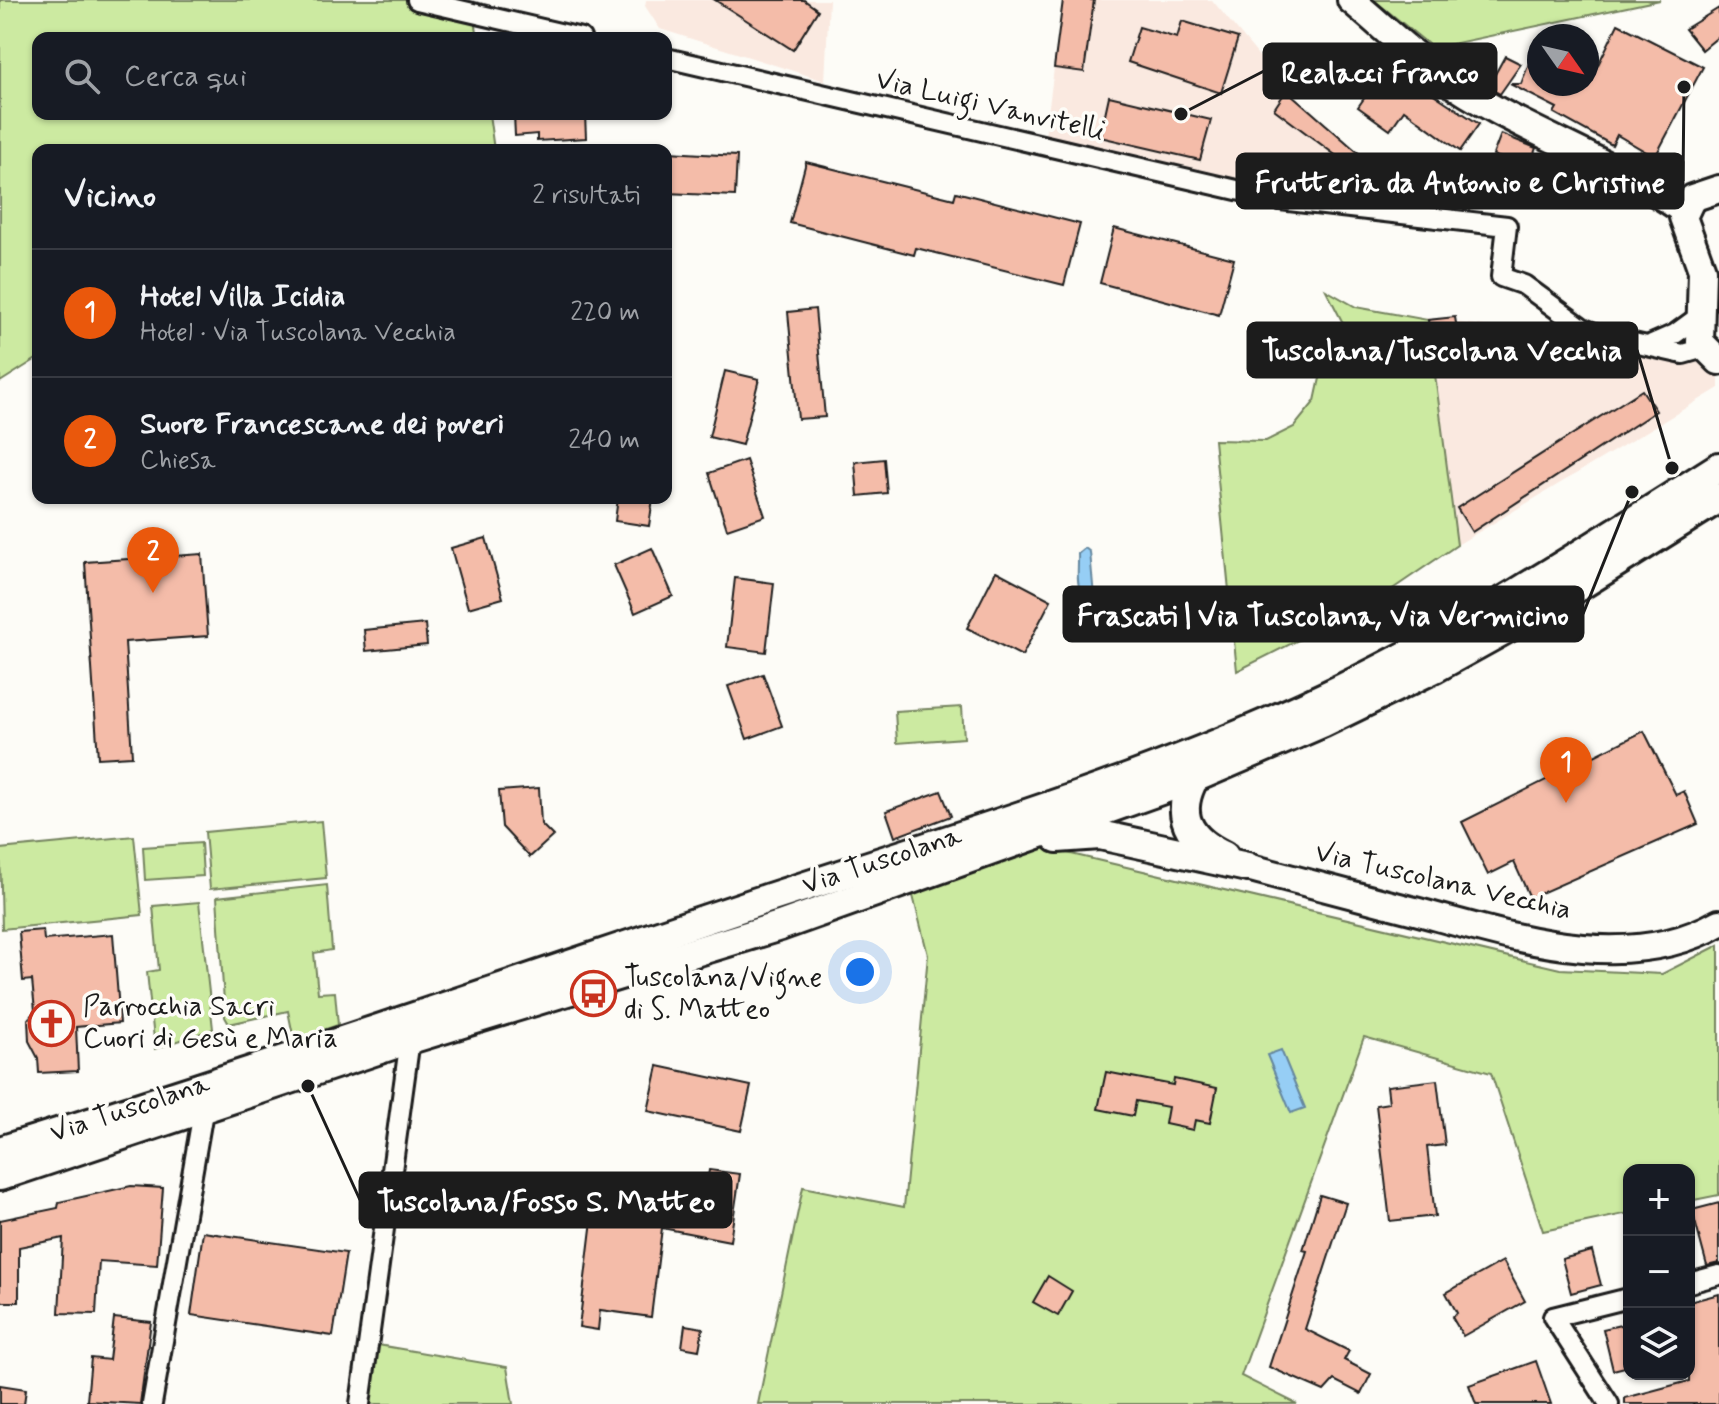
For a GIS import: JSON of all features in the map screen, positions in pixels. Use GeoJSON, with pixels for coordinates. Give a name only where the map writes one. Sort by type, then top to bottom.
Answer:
{"type":"FeatureCollection","features":[{"type":"Feature","properties":{"kind":"main road"},"geometry":{"type":"LineString","coordinates":[[1351,0],[1442,76],[1484,102],[1611,165],[1684,211]]}},
{"type":"Feature","properties":{"kind":"main road"},"geometry":{"type":"LineString","coordinates":[[1712,354],[1698,331],[1702,270],[1684,229],[1684,211],[1692,198],[1719,188]]}},
{"type":"Feature","properties":{"kind":"main road","name":"Via Tuscolana"},"geometry":{"type":"LineString","coordinates":[[0,1151],[908,854],[1223,740],[1340,689],[1465,622],[1719,467]]}},
{"type":"Feature","properties":{"kind":"main road","name":"Via Tuscolana"},"geometry":{"type":"LineString","coordinates":[[0,1176],[410,1039],[780,926],[1194,778],[1435,668],[1547,606],[1719,498]]}},
{"type":"Feature","properties":{"kind":"main road"},"geometry":{"type":"LineString","coordinates":[[1194,778],[1184,806],[1188,829],[1205,846],[1247,867]]}},
{"type":"Feature","properties":{"kind":"main road"},"geometry":{"type":"LineString","coordinates":[[1016,841],[1100,835],[1247,867]]}},
{"type":"Feature","properties":{"kind":"main road","name":"Via Tuscolana Vecchia"},"geometry":{"type":"LineString","coordinates":[[1247,867],[1505,935],[1585,948],[1659,944],[1696,935],[1719,923]]}},
{"type":"Feature","properties":{"kind":"street"},"geometry":{"type":"LineString","coordinates":[[417,0],[555,32]]}},
{"type":"Feature","properties":{"kind":"street","name":"Via Luigi Vanvitelli"},"geometry":{"type":"LineString","coordinates":[[672,59],[1173,178],[1302,203],[1507,226],[1501,277],[1524,285],[1584,329],[1602,336],[1652,344]]}},
{"type":"Feature","properties":{"kind":"street"},"geometry":{"type":"LineString","coordinates":[[1652,344],[1675,334],[1701,315]]}},
{"type":"Feature","properties":{"kind":"street"},"geometry":{"type":"LineString","coordinates":[[1652,344],[1683,354],[1712,354]]}},
{"type":"Feature","properties":{"kind":"street"},"geometry":{"type":"LineString","coordinates":[[360,1404],[410,1039]]}},
{"type":"Feature","properties":{"kind":"street"},"geometry":{"type":"LineString","coordinates":[[152,1404],[204,1106]]}},
{"type":"Feature","properties":{"kind":"street"},"geometry":{"type":"LineString","coordinates":[[1695,1281],[1719,1275]]}},
{"type":"Feature","properties":{"kind":"street"},"geometry":{"type":"LineString","coordinates":[[1609,1404],[1553,1317],[1623,1300]]}},
{"type":"Feature","properties":{"kind":"shaded area"},"geometry":{"type":"Polygon","coordinates":[[[646,0],[829,0],[825,81],[660,29],[645,6],[646,0]]]}},
{"type":"Feature","properties":{"kind":"shaded area"},"geometry":{"type":"Polygon","coordinates":[[[1063,0],[1212,0],[1289,92],[1376,168],[1387,205],[1271,192],[1262,178],[1246,174],[1240,183],[1045,136],[1063,0]]]}},
{"type":"Feature","properties":{"kind":"shaded area"},"geometry":{"type":"Polygon","coordinates":[[[1426,318],[1581,339],[1599,347],[1666,357],[1699,357],[1719,370],[1719,388],[1457,545],[1426,318]]]}},
{"type":"Feature","properties":{"kind":"green space"},"geometry":{"type":"Polygon","coordinates":[[[0,0],[417,0],[474,13],[477,32],[32,32],[32,120],[490,120],[493,144],[32,144],[32,362],[0,382],[0,0]]]}},
{"type":"Feature","properties":{"kind":"green space"},"geometry":{"type":"Polygon","coordinates":[[[1374,0],[1660,0],[1546,24],[1527,24],[1527,28],[1433,48],[1374,0]]]}},
{"type":"Feature","properties":{"kind":"green space"},"geometry":{"type":"Polygon","coordinates":[[[1326,290],[1356,307],[1428,320],[1457,545],[1372,603],[1237,671],[1214,440],[1266,441],[1294,427],[1315,401],[1326,351],[1345,327],[1326,290]]]}},
{"type":"Feature","properties":{"kind":"green space"},"geometry":{"type":"Polygon","coordinates":[[[962,707],[964,738],[897,743],[895,711],[962,707]]]}},
{"type":"Feature","properties":{"kind":"green space"},"geometry":{"type":"Polygon","coordinates":[[[321,821],[326,878],[210,889],[205,832],[321,821]]]}},
{"type":"Feature","properties":{"kind":"green space"},"geometry":{"type":"Polygon","coordinates":[[[134,836],[142,915],[2,929],[0,849],[134,836]]]}},
{"type":"Feature","properties":{"kind":"green space"},"geometry":{"type":"Polygon","coordinates":[[[1016,841],[1560,969],[1662,974],[1719,945],[1719,1195],[1695,1200],[1695,1164],[1623,1164],[1623,1214],[1543,1231],[1491,1073],[1364,1037],[1241,1376],[1297,1404],[758,1404],[803,1187],[904,1207],[928,955],[909,880],[1016,841]]]}},
{"type":"Feature","properties":{"kind":"green space"},"geometry":{"type":"Polygon","coordinates":[[[201,843],[203,876],[145,880],[143,847],[201,843]]]}},
{"type":"Feature","properties":{"kind":"green space"},"geometry":{"type":"Polygon","coordinates":[[[327,885],[332,950],[314,953],[318,993],[335,992],[338,1025],[294,1040],[288,1011],[229,1024],[225,1017],[217,897],[327,885]]]}},
{"type":"Feature","properties":{"kind":"green space"},"geometry":{"type":"Polygon","coordinates":[[[199,902],[213,1029],[155,1049],[147,972],[159,970],[153,906],[199,902]]]}},
{"type":"Feature","properties":{"kind":"green space"},"geometry":{"type":"Polygon","coordinates":[[[378,1345],[507,1367],[513,1404],[369,1404],[378,1345]]]}},
{"type":"Feature","properties":{"kind":"water"},"geometry":{"type":"Polygon","coordinates":[[[1085,548],[1090,552],[1094,597],[1089,601],[1081,591],[1078,579],[1078,554],[1085,548]]]}},
{"type":"Feature","properties":{"kind":"water"},"geometry":{"type":"Polygon","coordinates":[[[1281,1050],[1305,1108],[1291,1113],[1267,1055],[1281,1050]]]}},
{"type":"Feature","properties":{"kind":"building"},"geometry":{"type":"Polygon","coordinates":[[[715,0],[804,0],[818,10],[793,50],[715,0]]]}},
{"type":"Feature","properties":{"kind":"building"},"geometry":{"type":"Polygon","coordinates":[[[1063,0],[1094,0],[1084,72],[1054,68],[1063,0]]]}},
{"type":"Feature","properties":{"kind":"building"},"geometry":{"type":"Polygon","coordinates":[[[1719,8],[1719,36],[1702,50],[1685,29],[1719,8]]]}},
{"type":"Feature","properties":{"kind":"building"},"geometry":{"type":"Polygon","coordinates":[[[1182,21],[1238,38],[1221,93],[1128,62],[1139,27],[1177,38],[1182,21]]]}},
{"type":"Feature","properties":{"kind":"building"},"geometry":{"type":"Polygon","coordinates":[[[1618,24],[1703,67],[1655,157],[1617,135],[1612,145],[1554,113],[1557,108],[1534,96],[1599,96],[1599,63],[1618,24]]]}},
{"type":"Feature","properties":{"kind":"building"},"geometry":{"type":"Polygon","coordinates":[[[1505,56],[1521,64],[1500,94],[1488,87],[1505,56]]]}},
{"type":"Feature","properties":{"kind":"building"},"geometry":{"type":"Polygon","coordinates":[[[1388,64],[1479,124],[1460,151],[1404,110],[1390,130],[1358,107],[1388,64]]]}},
{"type":"Feature","properties":{"kind":"building"},"geometry":{"type":"Polygon","coordinates":[[[1527,68],[1527,93],[1510,84],[1521,84],[1527,68]]]}},
{"type":"Feature","properties":{"kind":"building"},"geometry":{"type":"Polygon","coordinates":[[[1284,94],[1291,94],[1378,170],[1370,181],[1274,109],[1284,94]]]}},
{"type":"Feature","properties":{"kind":"building"},"geometry":{"type":"Polygon","coordinates":[[[1109,96],[1211,120],[1200,160],[1100,137],[1109,96]]]}},
{"type":"Feature","properties":{"kind":"building"},"geometry":{"type":"Polygon","coordinates":[[[514,120],[585,120],[586,138],[537,141],[537,134],[515,136],[514,120]]]}},
{"type":"Feature","properties":{"kind":"building"},"geometry":{"type":"Polygon","coordinates":[[[1501,134],[1536,148],[1528,169],[1493,155],[1501,134]]]}},
{"type":"Feature","properties":{"kind":"building"},"geometry":{"type":"Polygon","coordinates":[[[672,152],[737,156],[735,196],[672,193],[672,152]]]}},
{"type":"Feature","properties":{"kind":"building"},"geometry":{"type":"Polygon","coordinates":[[[806,162],[954,199],[956,192],[1080,224],[1064,285],[916,248],[914,255],[790,223],[806,162]]]}},
{"type":"Feature","properties":{"kind":"building"},"geometry":{"type":"Polygon","coordinates":[[[1114,228],[1234,259],[1219,315],[1100,283],[1114,228]]]}},
{"type":"Feature","properties":{"kind":"building"},"geometry":{"type":"Polygon","coordinates":[[[815,309],[825,417],[798,419],[788,312],[815,309]]]}},
{"type":"Feature","properties":{"kind":"building"},"geometry":{"type":"Polygon","coordinates":[[[1455,317],[1461,355],[1433,359],[1428,320],[1455,317]]]}},
{"type":"Feature","properties":{"kind":"building"},"geometry":{"type":"Polygon","coordinates":[[[725,371],[759,379],[742,445],[709,437],[725,371]]]}},
{"type":"Feature","properties":{"kind":"building"},"geometry":{"type":"Polygon","coordinates":[[[1642,390],[1656,411],[1472,532],[1457,508],[1642,390]]]}},
{"type":"Feature","properties":{"kind":"building"},"geometry":{"type":"Polygon","coordinates":[[[884,459],[887,493],[858,496],[855,462],[884,459]]]}},
{"type":"Feature","properties":{"kind":"building"},"geometry":{"type":"Polygon","coordinates":[[[746,460],[765,516],[727,529],[709,473],[746,460]]]}},
{"type":"Feature","properties":{"kind":"building"},"geometry":{"type":"Polygon","coordinates":[[[617,504],[652,504],[649,526],[615,521],[617,504]]]}},
{"type":"Feature","properties":{"kind":"building"},"geometry":{"type":"Polygon","coordinates":[[[486,538],[503,598],[468,608],[451,548],[486,538]]]}},
{"type":"Feature","properties":{"kind":"building"},"geometry":{"type":"Polygon","coordinates":[[[652,548],[673,596],[635,613],[614,565],[652,548]]]}},
{"type":"Feature","properties":{"kind":"building"},"geometry":{"type":"Polygon","coordinates":[[[202,554],[208,636],[125,642],[132,756],[98,758],[85,562],[202,554]]]}},
{"type":"Feature","properties":{"kind":"building"},"geometry":{"type":"Polygon","coordinates":[[[996,571],[1051,600],[1022,656],[967,628],[996,571]]]}},
{"type":"Feature","properties":{"kind":"building"},"geometry":{"type":"Polygon","coordinates":[[[735,578],[774,583],[766,652],[727,647],[735,578]]]}},
{"type":"Feature","properties":{"kind":"building"},"geometry":{"type":"Polygon","coordinates":[[[425,624],[427,645],[366,651],[364,630],[425,624]]]}},
{"type":"Feature","properties":{"kind":"building"},"geometry":{"type":"Polygon","coordinates":[[[763,674],[782,726],[747,739],[728,686],[763,674]]]}},
{"type":"Feature","properties":{"kind":"building"},"geometry":{"type":"Polygon","coordinates":[[[1644,731],[1676,795],[1684,791],[1698,824],[1530,898],[1514,862],[1488,875],[1462,822],[1644,731]]]}},
{"type":"Feature","properties":{"kind":"building"},"geometry":{"type":"Polygon","coordinates":[[[539,788],[541,824],[553,836],[530,857],[502,827],[499,791],[539,788]]]}},
{"type":"Feature","properties":{"kind":"building"},"geometry":{"type":"Polygon","coordinates":[[[941,791],[951,816],[895,837],[886,811],[941,791]]]}},
{"type":"Feature","properties":{"kind":"building"},"geometry":{"type":"Polygon","coordinates":[[[43,930],[44,940],[113,934],[120,1023],[76,1027],[78,1071],[39,1073],[38,1058],[29,1041],[28,1019],[35,1011],[32,980],[23,981],[19,932],[43,930]]]}},
{"type":"Feature","properties":{"kind":"building"},"geometry":{"type":"Polygon","coordinates":[[[658,1066],[751,1086],[741,1131],[648,1111],[658,1066]]]}},
{"type":"Feature","properties":{"kind":"building"},"geometry":{"type":"Polygon","coordinates":[[[1106,1072],[1173,1085],[1174,1079],[1217,1088],[1210,1123],[1195,1120],[1193,1130],[1165,1124],[1168,1107],[1136,1101],[1133,1116],[1098,1109],[1106,1072]]]}},
{"type":"Feature","properties":{"kind":"building"},"geometry":{"type":"Polygon","coordinates":[[[1437,1080],[1445,1145],[1427,1147],[1435,1216],[1390,1221],[1376,1105],[1389,1103],[1387,1086],[1437,1080]]]}},
{"type":"Feature","properties":{"kind":"building"},"geometry":{"type":"Polygon","coordinates":[[[709,1170],[740,1174],[730,1241],[662,1228],[651,1317],[600,1310],[598,1330],[579,1327],[593,1212],[630,1217],[633,1195],[703,1205],[709,1170]]]}},
{"type":"Feature","properties":{"kind":"building"},"geometry":{"type":"Polygon","coordinates":[[[131,1186],[163,1188],[157,1265],[99,1261],[96,1314],[59,1313],[63,1238],[19,1247],[19,1302],[0,1302],[0,1220],[58,1208],[59,1202],[131,1186]]]}},
{"type":"Feature","properties":{"kind":"building"},"geometry":{"type":"Polygon","coordinates":[[[1320,1195],[1346,1203],[1305,1329],[1349,1351],[1344,1360],[1371,1374],[1361,1394],[1334,1380],[1324,1391],[1269,1367],[1307,1251],[1303,1250],[1320,1195]]]}},
{"type":"Feature","properties":{"kind":"building"},"geometry":{"type":"Polygon","coordinates":[[[1719,1203],[1719,1263],[1707,1266],[1695,1221],[1695,1209],[1719,1203]]]}},
{"type":"Feature","properties":{"kind":"building"},"geometry":{"type":"Polygon","coordinates":[[[203,1232],[346,1253],[333,1336],[191,1315],[203,1232]]]}},
{"type":"Feature","properties":{"kind":"building"},"geometry":{"type":"Polygon","coordinates":[[[1592,1251],[1601,1285],[1571,1293],[1562,1259],[1592,1251]]]}},
{"type":"Feature","properties":{"kind":"building"},"geometry":{"type":"Polygon","coordinates":[[[1503,1261],[1525,1301],[1463,1336],[1452,1317],[1457,1313],[1446,1293],[1503,1261]]]}},
{"type":"Feature","properties":{"kind":"building"},"geometry":{"type":"Polygon","coordinates":[[[1048,1276],[1072,1291],[1058,1316],[1033,1302],[1048,1276]]]}},
{"type":"Feature","properties":{"kind":"building"},"geometry":{"type":"Polygon","coordinates":[[[1719,1294],[1719,1404],[1625,1404],[1625,1398],[1695,1380],[1695,1300],[1719,1294]]]}},
{"type":"Feature","properties":{"kind":"building"},"geometry":{"type":"Polygon","coordinates":[[[114,1318],[151,1322],[140,1404],[87,1401],[91,1358],[109,1360],[114,1318]]]}},
{"type":"Feature","properties":{"kind":"building"},"geometry":{"type":"Polygon","coordinates":[[[1623,1324],[1623,1368],[1613,1370],[1603,1329],[1623,1324]]]}},
{"type":"Feature","properties":{"kind":"building"},"geometry":{"type":"Polygon","coordinates":[[[685,1325],[703,1328],[699,1350],[682,1347],[685,1325]]]}},
{"type":"Feature","properties":{"kind":"building"},"geometry":{"type":"Polygon","coordinates":[[[1536,1361],[1551,1404],[1476,1404],[1469,1385],[1536,1361]]]}},
{"type":"Feature","properties":{"kind":"building"},"geometry":{"type":"Polygon","coordinates":[[[0,1385],[26,1389],[24,1404],[0,1404],[0,1385]]]}},
{"type":"Feature","properties":{"kind":"place","name":"Frutteria da Antonio e Christine"},"geometry":{"type":"Point","coordinates":[1684,87]}},
{"type":"Feature","properties":{"kind":"place","name":"Realacci Franco"},"geometry":{"type":"Point","coordinates":[1181,114]}},
{"type":"Feature","properties":{"kind":"place","name":"Tuscolana/Tuscolana Vecchia"},"geometry":{"type":"Point","coordinates":[1672,468]}},
{"type":"Feature","properties":{"kind":"place","name":"Frascati | Via Tuscolana, Via Vermicino"},"geometry":{"type":"Point","coordinates":[1632,492]}},
{"type":"Feature","properties":{"kind":"place","name":"Suore Francescane dei poveri"},"geometry":{"type":"Point","coordinates":[153,593]}},
{"type":"Feature","properties":{"kind":"place","name":"Hotel Villa Icidia"},"geometry":{"type":"Point","coordinates":[1566,803]}},
{"type":"Feature","properties":{"kind":"place","name":"Tuscolana/Vigne di S. Matteo"},"geometry":{"type":"Point","coordinates":[593,994]}},
{"type":"Feature","properties":{"kind":"place","name":"Parrocchia Sacri Cuori di Gesù e Maria"},"geometry":{"type":"Point","coordinates":[52,1023]}},
{"type":"Feature","properties":{"kind":"place","name":"Tuscolana/Fosso S. Matteo"},"geometry":{"type":"Point","coordinates":[308,1086]}}]}
